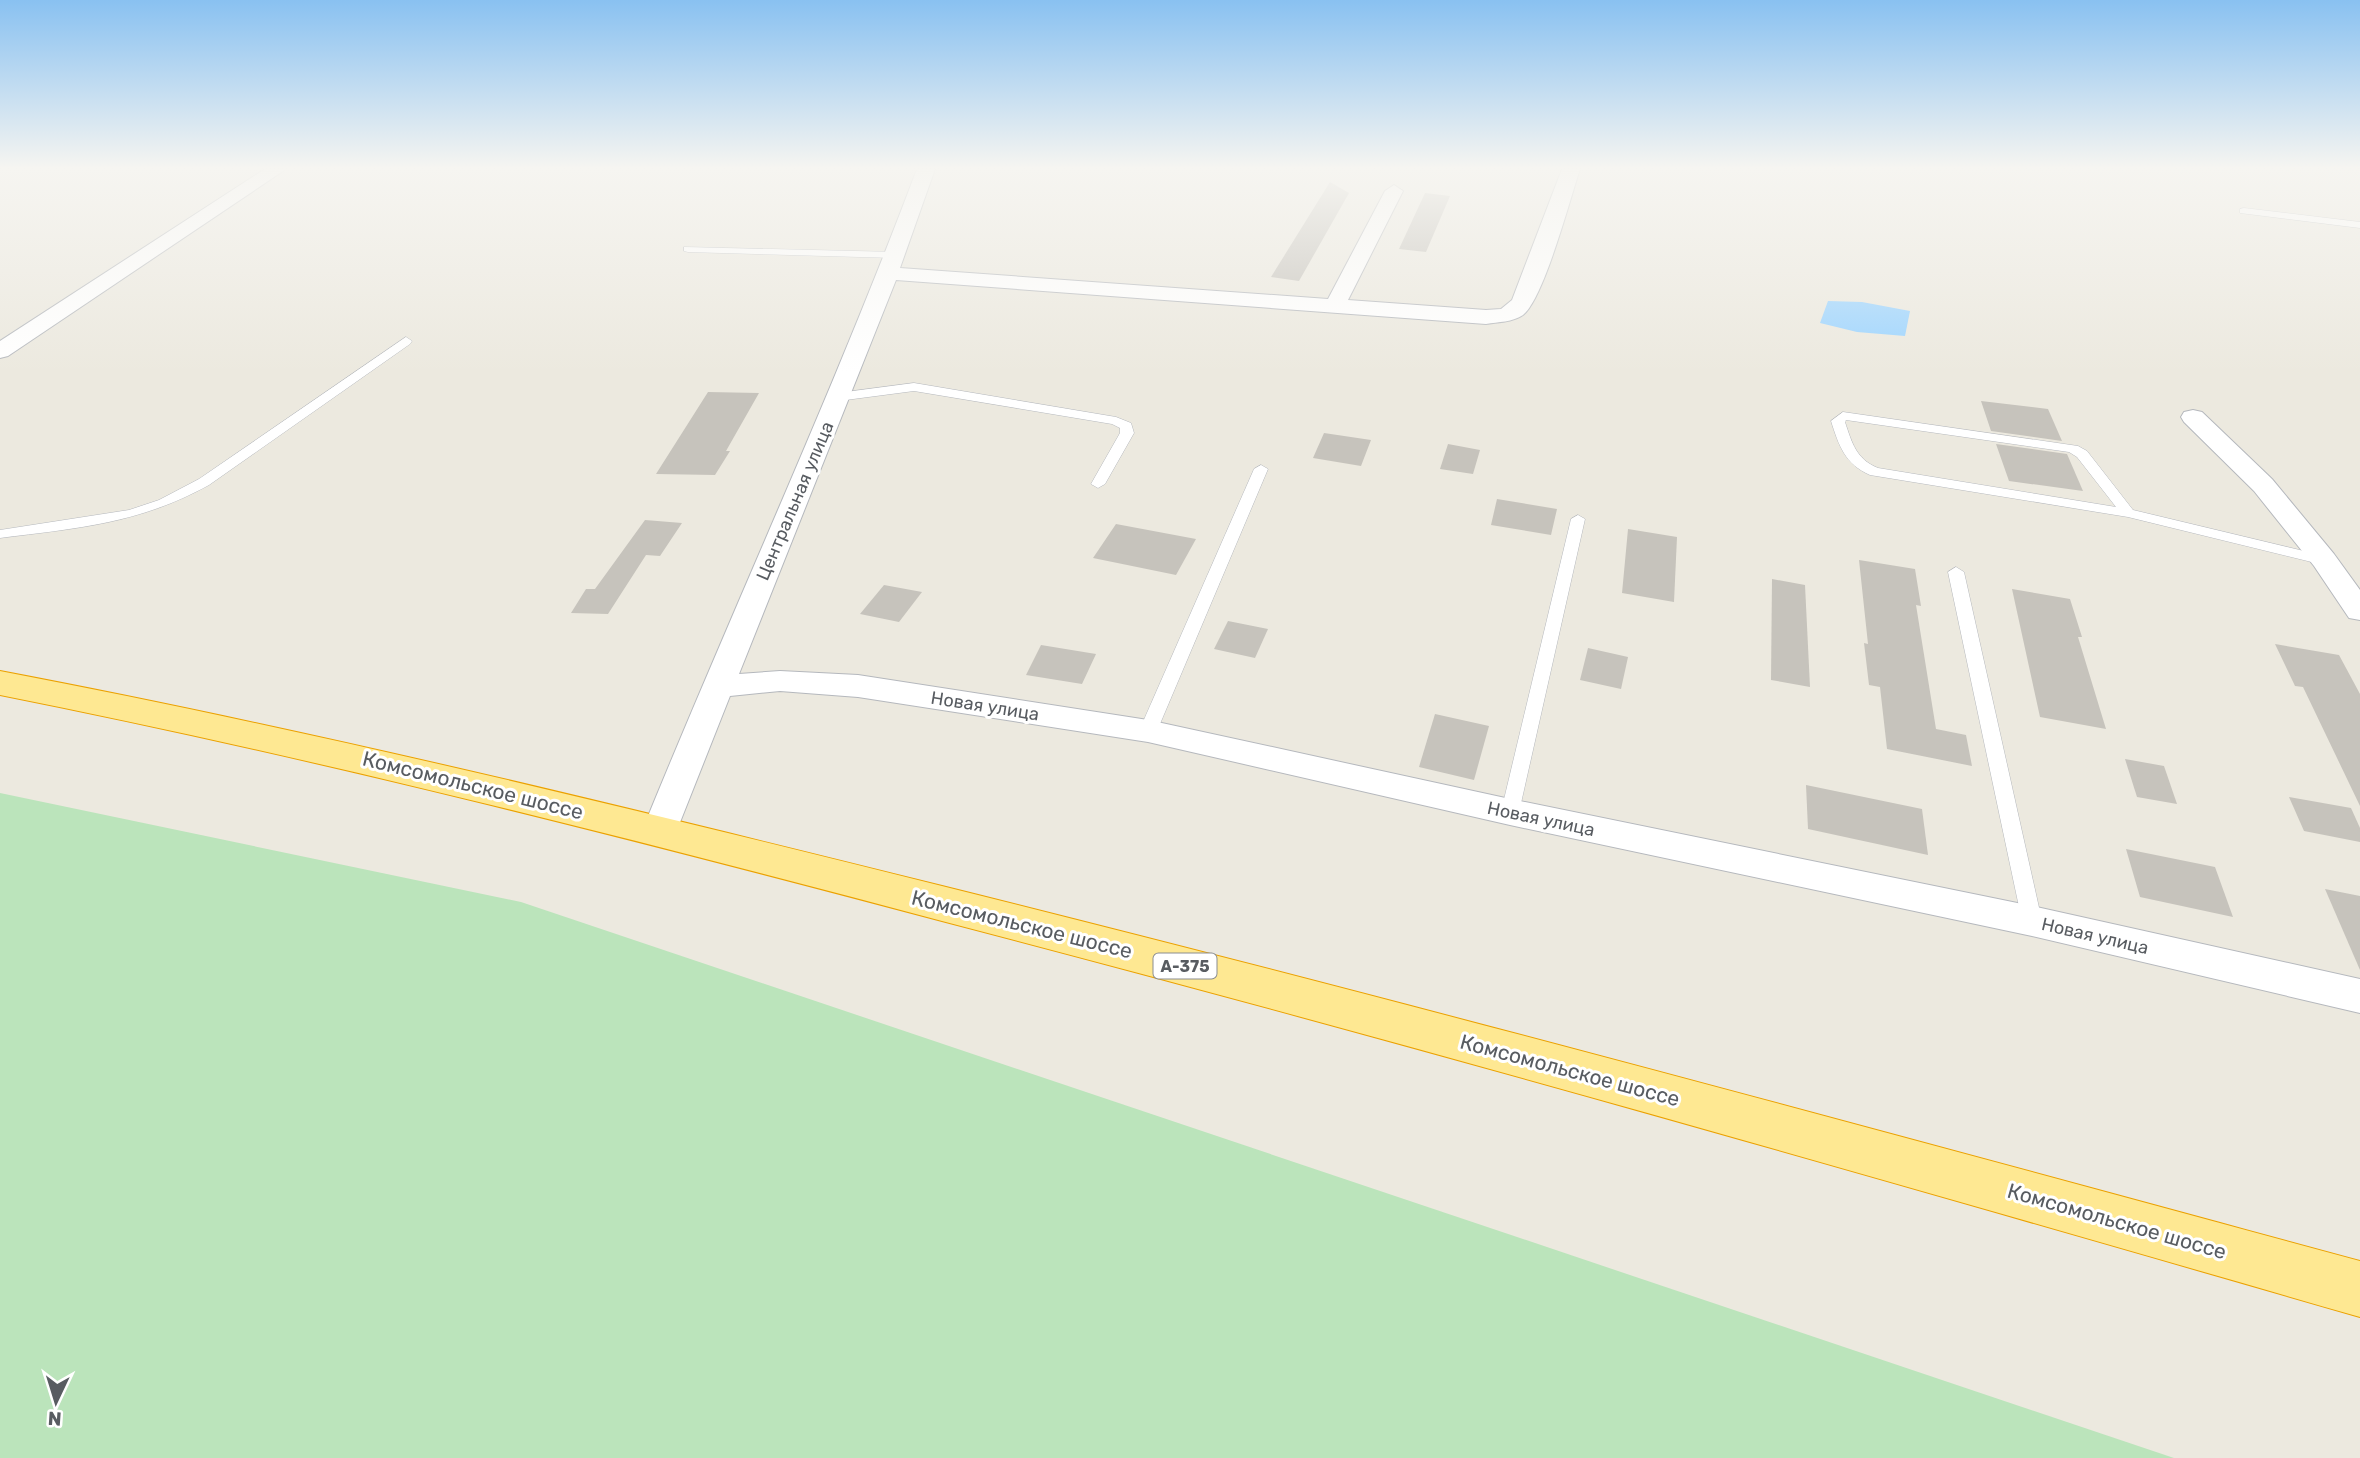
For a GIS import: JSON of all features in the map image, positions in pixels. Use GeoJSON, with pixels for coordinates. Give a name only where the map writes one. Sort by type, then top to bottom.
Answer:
{"type":"FeatureCollection","features":[{"type":"Feature","properties":{"kind":"highway","name":"Комсомольское шоссе"},"geometry":{"type":"LineString","coordinates":[[0,683],[334,752],[660,831],[1091,941],[1789,1128],[2360,1289]]}},
{"type":"Feature","properties":{"kind":"street"},"geometry":{"type":"LineString","coordinates":[[0,351],[173,237]]}},
{"type":"Feature","properties":{"kind":"street","name":"Центральная улица"},"geometry":{"type":"LineString","coordinates":[[660,831],[716,687],[902,237]]}},
{"type":"Feature","properties":{"kind":"street"},"geometry":{"type":"LineString","coordinates":[[1334,307],[1370,237]]}},
{"type":"Feature","properties":{"kind":"street"},"geometry":{"type":"LineString","coordinates":[[893,264],[1334,307],[1486,317],[1511,314],[1521,306],[1547,237]]}},
{"type":"Feature","properties":{"kind":"street"},"geometry":{"type":"LineString","coordinates":[[2193,417],[2263,485],[2325,560],[2360,611]]}},
{"type":"Feature","properties":{"kind":"street","name":"Новая улица"},"geometry":{"type":"LineString","coordinates":[[716,687],[780,681],[858,686],[1148,731],[1510,813],[2032,921],[2360,996]]}},
{"type":"Feature","properties":{"kind":"lane"},"geometry":{"type":"LineString","coordinates":[[688,249],[893,264]]}},
{"type":"Feature","properties":{"kind":"lane"},"geometry":{"type":"LineString","coordinates":[[0,534],[102,519],[151,508],[171,500],[204,482],[406,341]]}},
{"type":"Feature","properties":{"kind":"lane"},"geometry":{"type":"LineString","coordinates":[[838,397],[914,387],[1116,421],[1126,426],[1127,433],[1098,484]]}},
{"type":"Feature","properties":{"kind":"lane"},"geometry":{"type":"LineString","coordinates":[[2128,513],[2082,454],[2073,449],[1857,416],[1843,416],[1838,421],[1851,459],[1860,467],[1875,472],[2128,513],[2325,560]]}},
{"type":"Feature","properties":{"kind":"lane"},"geometry":{"type":"LineString","coordinates":[[1148,731],[1261,469]]}},
{"type":"Feature","properties":{"kind":"lane"},"geometry":{"type":"LineString","coordinates":[[1510,813],[1578,519]]}},
{"type":"Feature","properties":{"kind":"lane"},"geometry":{"type":"LineString","coordinates":[[1956,572],[2032,921]]}},
{"type":"Feature","properties":{"kind":"green space"},"geometry":{"type":"Polygon","coordinates":[[[0,793],[521,902],[2174,1458],[0,1458],[0,793]]]}},
{"type":"Feature","properties":{"kind":"water"},"geometry":{"type":"Polygon","coordinates":[[[1828,301],[1862,302],[1910,311],[1905,336],[1857,332],[1820,323],[1828,301]]]}},
{"type":"Feature","properties":{"kind":"building"},"geometry":{"type":"Polygon","coordinates":[[[1296,237],[1324,237],[1299,281],[1271,277],[1296,237]]]}},
{"type":"Feature","properties":{"kind":"building"},"geometry":{"type":"Polygon","coordinates":[[[1405,237],[1432,237],[1426,252],[1399,249],[1405,237]]]}},
{"type":"Feature","properties":{"kind":"building"},"geometry":{"type":"Polygon","coordinates":[[[708,392],[759,393],[715,475],[656,474],[708,392]]]}},
{"type":"Feature","properties":{"kind":"building"},"geometry":{"type":"Polygon","coordinates":[[[1981,401],[2048,409],[2062,441],[1991,431],[1981,401]]]}},
{"type":"Feature","properties":{"kind":"building"},"geometry":{"type":"Polygon","coordinates":[[[1324,433],[1371,440],[1361,466],[1313,458],[1324,433]]]}},
{"type":"Feature","properties":{"kind":"building"},"geometry":{"type":"Polygon","coordinates":[[[1448,444],[1480,450],[1473,474],[1440,469],[1448,444]]]}},
{"type":"Feature","properties":{"kind":"building"},"geometry":{"type":"Polygon","coordinates":[[[1996,444],[2067,454],[2083,491],[2009,481],[1996,444]]]}},
{"type":"Feature","properties":{"kind":"building"},"geometry":{"type":"Polygon","coordinates":[[[1497,499],[1557,509],[1551,535],[1491,525],[1497,499]]]}},
{"type":"Feature","properties":{"kind":"building"},"geometry":{"type":"Polygon","coordinates":[[[645,520],[682,523],[660,556],[646,555],[608,614],[571,613],[586,589],[595,589],[645,520]]]}},
{"type":"Feature","properties":{"kind":"building"},"geometry":{"type":"Polygon","coordinates":[[[1116,524],[1196,539],[1176,575],[1093,558],[1116,524]]]}},
{"type":"Feature","properties":{"kind":"building"},"geometry":{"type":"Polygon","coordinates":[[[1628,529],[1677,537],[1674,602],[1622,593],[1628,529]]]}},
{"type":"Feature","properties":{"kind":"building"},"geometry":{"type":"Polygon","coordinates":[[[1859,560],[1915,569],[1921,606],[1916,605],[1936,729],[1966,735],[1972,766],[1887,749],[1880,687],[1869,685],[1864,643],[1868,644],[1859,560]]]}},
{"type":"Feature","properties":{"kind":"building"},"geometry":{"type":"Polygon","coordinates":[[[1772,579],[1805,585],[1810,687],[1771,680],[1772,579]]]}},
{"type":"Feature","properties":{"kind":"building"},"geometry":{"type":"Polygon","coordinates":[[[884,585],[922,592],[899,622],[860,614],[884,585]]]}},
{"type":"Feature","properties":{"kind":"building"},"geometry":{"type":"Polygon","coordinates":[[[2012,589],[2070,599],[2082,637],[2078,637],[2106,729],[2040,717],[2012,589]]]}},
{"type":"Feature","properties":{"kind":"building"},"geometry":{"type":"Polygon","coordinates":[[[1228,621],[1268,629],[1255,658],[1214,649],[1228,621]]]}},
{"type":"Feature","properties":{"kind":"building"},"geometry":{"type":"Polygon","coordinates":[[[2275,644],[2339,655],[2360,694],[2360,806],[2303,687],[2295,686],[2275,644]]]}},
{"type":"Feature","properties":{"kind":"building"},"geometry":{"type":"Polygon","coordinates":[[[1041,645],[1096,654],[1082,684],[1026,675],[1041,645]]]}},
{"type":"Feature","properties":{"kind":"building"},"geometry":{"type":"Polygon","coordinates":[[[1588,648],[1628,657],[1621,689],[1580,680],[1588,648]]]}},
{"type":"Feature","properties":{"kind":"building"},"geometry":{"type":"Polygon","coordinates":[[[1435,714],[1489,726],[1474,780],[1419,767],[1435,714]]]}},
{"type":"Feature","properties":{"kind":"building"},"geometry":{"type":"Polygon","coordinates":[[[2125,759],[2164,766],[2177,804],[2137,797],[2125,759]]]}},
{"type":"Feature","properties":{"kind":"building"},"geometry":{"type":"Polygon","coordinates":[[[1806,785],[1922,809],[1928,855],[1808,829],[1806,785]]]}},
{"type":"Feature","properties":{"kind":"building"},"geometry":{"type":"Polygon","coordinates":[[[2289,797],[2351,808],[2360,828],[2360,842],[2304,831],[2289,797]]]}},
{"type":"Feature","properties":{"kind":"building"},"geometry":{"type":"Polygon","coordinates":[[[2126,849],[2215,867],[2233,917],[2140,897],[2126,849]]]}},
{"type":"Feature","properties":{"kind":"building"},"geometry":{"type":"Polygon","coordinates":[[[2325,889],[2360,896],[2360,970],[2325,889]]]}}]}
